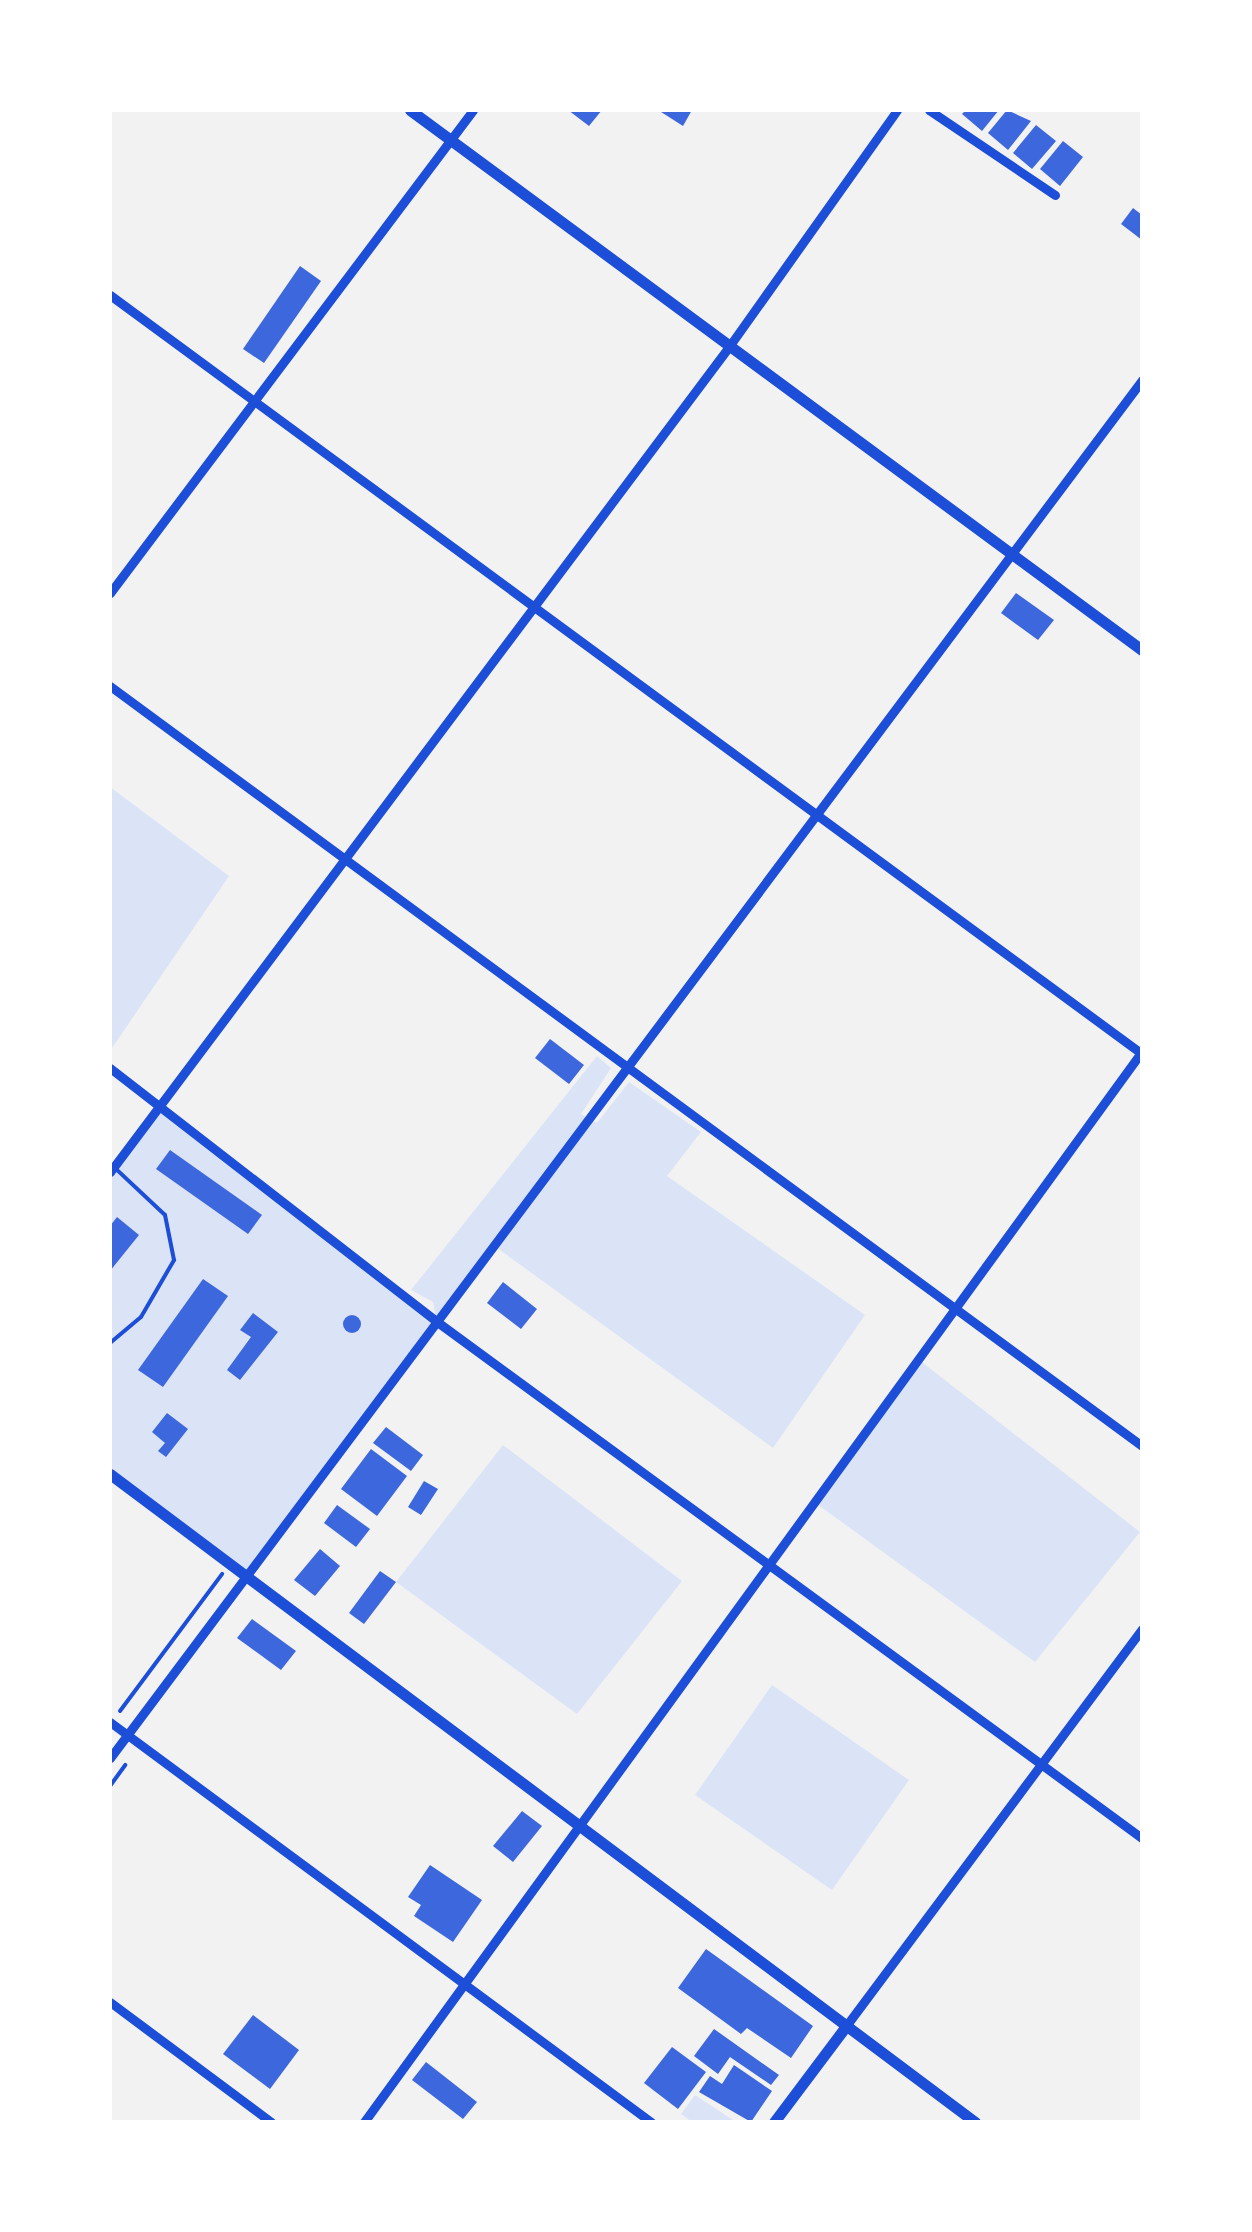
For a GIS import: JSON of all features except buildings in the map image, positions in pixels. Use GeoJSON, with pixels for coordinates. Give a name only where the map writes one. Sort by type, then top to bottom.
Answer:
{"type":"FeatureCollection","features":[{"type":"Feature","properties":{"kind":"street"},"geometry":{"type":"LineString","coordinates":[[410,110],[1142,650]]}},
{"type":"Feature","properties":{"kind":"street"},"geometry":{"type":"LineString","coordinates":[[110,593],[473,110]]}},
{"type":"Feature","properties":{"kind":"street"},"geometry":{"type":"LineString","coordinates":[[112,1170],[728,348],[897,110]]}},
{"type":"Feature","properties":{"kind":"street"},"geometry":{"type":"LineString","coordinates":[[929,110],[1054,196]]}},
{"type":"Feature","properties":{"kind":"street"},"geometry":{"type":"LineString","coordinates":[[110,295],[1142,1053],[364,2122]]}},
{"type":"Feature","properties":{"kind":"street"},"geometry":{"type":"LineString","coordinates":[[110,1758],[1142,380]]}},
{"type":"Feature","properties":{"kind":"street"},"geometry":{"type":"LineString","coordinates":[[110,686],[1142,1446]]}},
{"type":"Feature","properties":{"kind":"street"},"geometry":{"type":"LineString","coordinates":[[110,1068],[436,1321],[1142,1838]]}},
{"type":"Feature","properties":{"kind":"street"},"geometry":{"type":"LineString","coordinates":[[110,1474],[975,2122]]}},
{"type":"Feature","properties":{"kind":"street"},"geometry":{"type":"LineString","coordinates":[[774,2122],[1045,1764],[1142,1629]]}},
{"type":"Feature","properties":{"kind":"street"},"geometry":{"type":"LineString","coordinates":[[111,1723],[651,2122]]}},
{"type":"Feature","properties":{"kind":"street"},"geometry":{"type":"LineString","coordinates":[[110,2002],[271,2122]]}},
{"type":"Feature","properties":{"kind":"lane"},"geometry":{"type":"LineString","coordinates":[[110,1343],[141,1317],[174,1260],[165,1215],[112,1170]]}},
{"type":"Feature","properties":{"kind":"path"},"geometry":{"type":"LineString","coordinates":[[111,1723],[231,1562]]}},
{"type":"Feature","properties":{"kind":"shaded area"},"geometry":{"type":"Polygon","coordinates":[[[110,787],[229,876],[110,1051],[110,787]]]}},
{"type":"Feature","properties":{"kind":"shaded area"},"geometry":{"type":"Polygon","coordinates":[[[597,1056],[611,1068],[581,1114],[597,1123],[629,1082],[701,1132],[667,1176],[865,1315],[773,1448],[493,1245],[249,1575],[110,1474],[110,1172],[161,1104],[436,1319],[433,1302],[411,1290],[597,1056]]]}},
{"type":"Feature","properties":{"kind":"shaded area"},"geometry":{"type":"Polygon","coordinates":[[[918,1359],[1140,1532],[1035,1662],[814,1502],[918,1359]]]}},
{"type":"Feature","properties":{"kind":"shaded area"},"geometry":{"type":"Polygon","coordinates":[[[503,1445],[682,1581],[577,1714],[396,1582],[503,1445]]]}},
{"type":"Feature","properties":{"kind":"shaded area"},"geometry":{"type":"Polygon","coordinates":[[[772,1685],[909,1780],[832,1890],[695,1795],[772,1685]]]}},
{"type":"Feature","properties":{"kind":"shaded area"},"geometry":{"type":"Polygon","coordinates":[[[695,2095],[736,2122],[692,2122],[681,2114],[695,2095]]]}}]}
